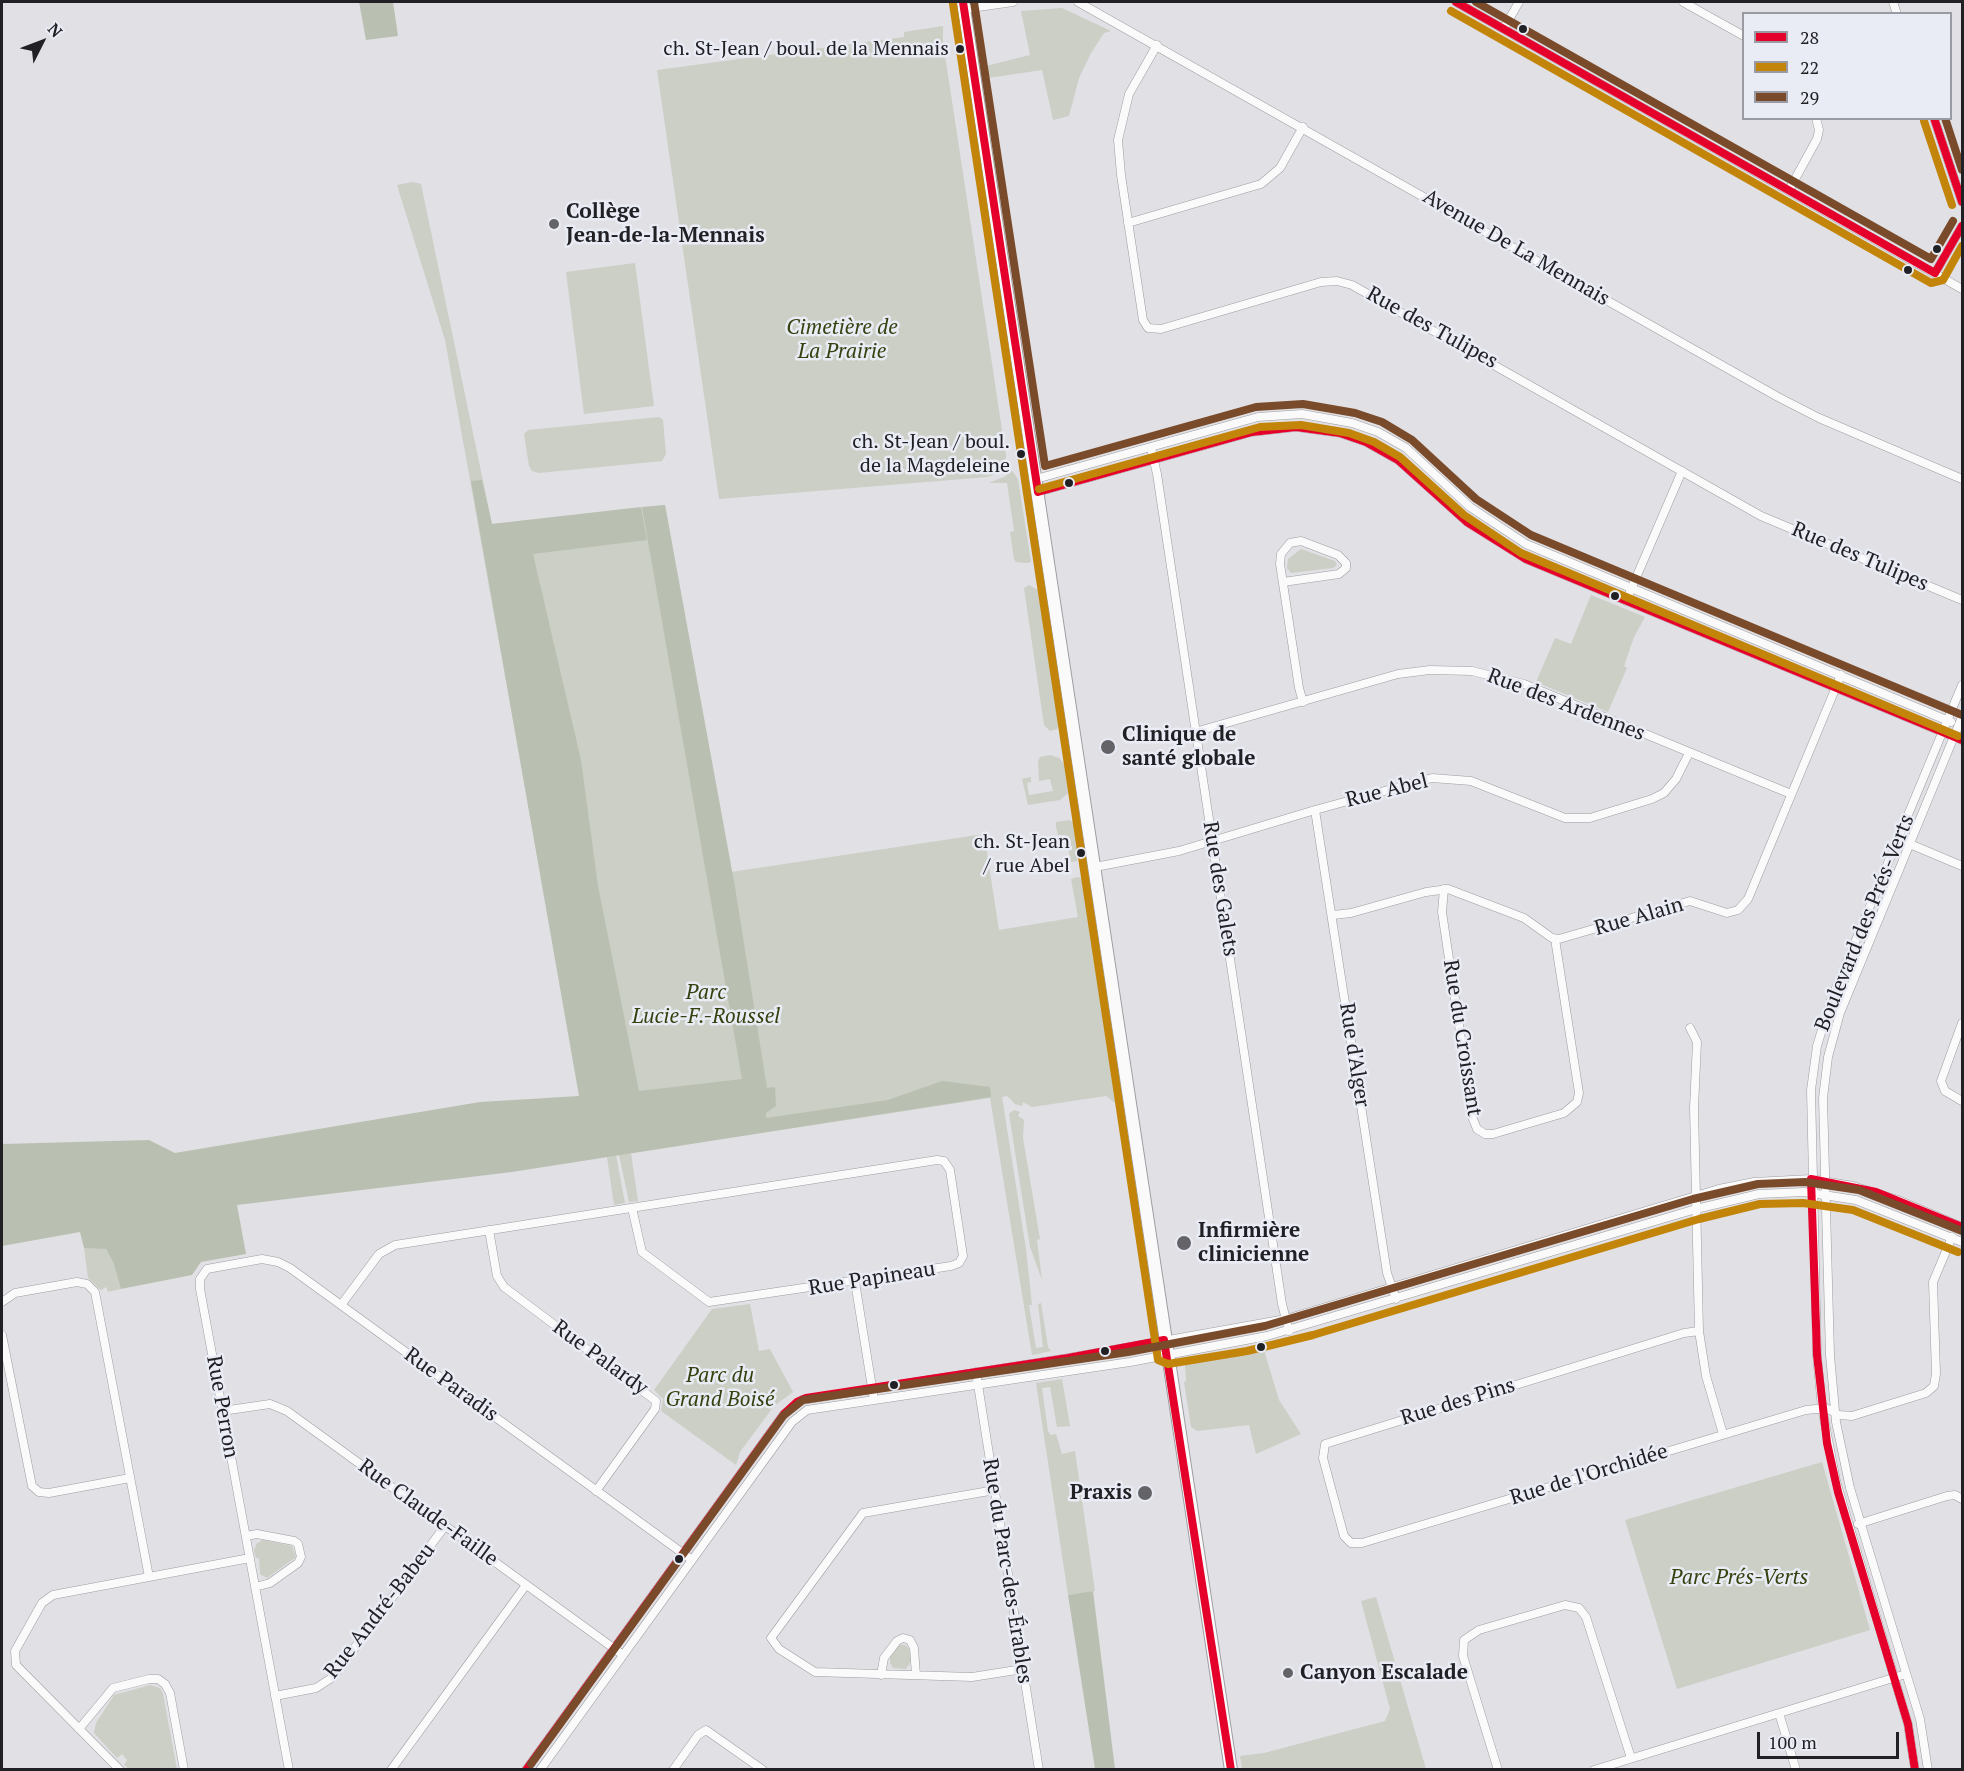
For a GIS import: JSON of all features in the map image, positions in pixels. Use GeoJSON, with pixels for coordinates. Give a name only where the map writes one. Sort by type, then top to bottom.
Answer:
{"type":"FeatureCollection","features":[{"type":"Feature","properties":{"kind":"main road"},"geometry":{"type":"LineString","coordinates":[[964,5],[1095,867],[1166,1354],[1231,1770]]}},
{"type":"Feature","properties":{"kind":"street"},"geometry":{"type":"LineString","coordinates":[[964,5],[1013,2]]}},
{"type":"Feature","properties":{"kind":"street","name":"Avenue De La Mennais"},"geometry":{"type":"LineString","coordinates":[[1078,2],[1778,397],[1825,421],[1962,479]]}},
{"type":"Feature","properties":{"kind":"street"},"geometry":{"type":"LineString","coordinates":[[1456,2],[1962,289]]}},
{"type":"Feature","properties":{"kind":"street"},"geometry":{"type":"LineString","coordinates":[[1504,28],[1519,2]]}},
{"type":"Feature","properties":{"kind":"street"},"geometry":{"type":"LineString","coordinates":[[1683,2],[1742,35]]}},
{"type":"Feature","properties":{"kind":"street","name":"Rue des Tulipes"},"geometry":{"type":"LineString","coordinates":[[1157,45],[1133,87],[1119,132],[1120,165],[1143,320],[1152,330],[1313,283],[1343,282],[1373,295],[1761,516],[1962,600]]}},
{"type":"Feature","properties":{"kind":"street"},"geometry":{"type":"LineString","coordinates":[[1789,190],[1817,139],[1819,130],[1816,120]]}},
{"type":"Feature","properties":{"kind":"street"},"geometry":{"type":"LineString","coordinates":[[1935,120],[1962,202]]}},
{"type":"Feature","properties":{"kind":"street"},"geometry":{"type":"LineString","coordinates":[[1128,223],[1261,184],[1280,168],[1303,127]]}},
{"type":"Feature","properties":{"kind":"street"},"geometry":{"type":"LineString","coordinates":[[1935,273],[1962,226]]}},
{"type":"Feature","properties":{"kind":"street"},"geometry":{"type":"LineString","coordinates":[[1036,479],[1247,420],[1279,415],[1313,415],[1352,423],[1387,437],[1415,455],[1470,507],[1513,536],[1948,720],[1961,723]]}},
{"type":"Feature","properties":{"kind":"street"},"geometry":{"type":"LineString","coordinates":[[1038,492],[1252,432],[1285,428],[1317,429],[1348,435],[1382,450],[1407,466],[1467,522],[1517,554],[1958,739]]}},
{"type":"Feature","properties":{"kind":"street","name":"Rue des Galets"},"geometry":{"type":"LineString","coordinates":[[1151,448],[1289,1330]]}},
{"type":"Feature","properties":{"kind":"street"},"geometry":{"type":"LineString","coordinates":[[1626,601],[1682,471]]}},
{"type":"Feature","properties":{"kind":"street"},"geometry":{"type":"LineString","coordinates":[[1429,488],[1439,478]]}},
{"type":"Feature","properties":{"kind":"street"},"geometry":{"type":"LineString","coordinates":[[1283,582],[1339,574],[1346,568],[1346,563],[1338,555],[1306,542],[1295,541],[1286,546],[1281,554],[1283,582],[1303,702]]}},
{"type":"Feature","properties":{"kind":"street","name":"Rue des Ardennes"},"geometry":{"type":"LineString","coordinates":[[1196,732],[1409,672],[1439,669],[1472,671],[1524,684],[1791,794]]}},
{"type":"Feature","properties":{"kind":"street","name":"Rue Alain"},"geometry":{"type":"LineString","coordinates":[[1556,939],[1690,901],[1727,914],[1738,910],[1748,899],[1841,675]]}},
{"type":"Feature","properties":{"kind":"street","name":"Boulevard des Prés-Verts"},"geometry":{"type":"LineString","coordinates":[[1915,1770],[1911,1735],[1831,1464],[1822,1408],[1817,1355],[1811,1179],[1811,1090],[1820,1036],[1831,1000],[1962,684]]}},
{"type":"Feature","properties":{"kind":"street","name":"Boulevard des Prés-Verts"},"geometry":{"type":"LineString","coordinates":[[1928,1770],[1925,1741],[1844,1462],[1835,1414],[1830,1355],[1823,1098],[1829,1048],[1840,1013],[1910,844],[1958,739],[1961,723]]}},
{"type":"Feature","properties":{"kind":"street","name":"Rue Abel"},"geometry":{"type":"LineString","coordinates":[[1095,867],[1160,856],[1412,782],[1451,778],[1480,783],[1557,815],[1582,819],[1658,796],[1673,784],[1689,753]]}},
{"type":"Feature","properties":{"kind":"street","name":"Rue d'Alger"},"geometry":{"type":"LineString","coordinates":[[1315,810],[1387,1273],[1396,1299]]}},
{"type":"Feature","properties":{"kind":"street"},"geometry":{"type":"LineString","coordinates":[[1898,839],[1962,866]]}},
{"type":"Feature","properties":{"kind":"street"},"geometry":{"type":"LineString","coordinates":[[1333,915],[1444,889],[1462,893],[1524,918],[1556,939]]}},
{"type":"Feature","properties":{"kind":"street","name":"Rue du Croissant"},"geometry":{"type":"LineString","coordinates":[[1444,889],[1443,912],[1473,1119],[1478,1129],[1485,1134],[1493,1134],[1564,1113],[1577,1102],[1579,1092],[1556,939]]}},
{"type":"Feature","properties":{"kind":"street"},"geometry":{"type":"LineString","coordinates":[[1962,1023],[1941,1081],[1948,1094],[1962,1101]]}},
{"type":"Feature","properties":{"kind":"street"},"geometry":{"type":"LineString","coordinates":[[1690,1028],[1697,1042],[1694,1108],[1699,1331],[1706,1376],[1723,1434]]}},
{"type":"Feature","properties":{"kind":"street","name":"Rue Papineau"},"geometry":{"type":"LineString","coordinates":[[342,1305],[375,1258],[387,1248],[937,1160],[944,1161],[950,1170],[963,1252],[959,1263],[951,1266],[709,1302],[642,1252],[633,1209]]}},
{"type":"Feature","properties":{"kind":"street"},"geometry":{"type":"LineString","coordinates":[[526,1770],[788,1409],[806,1398],[976,1372],[1286,1319],[1696,1197],[1754,1182],[1824,1180],[1886,1195],[1962,1227]]}},
{"type":"Feature","properties":{"kind":"street"},"geometry":{"type":"LineString","coordinates":[[540,1770],[797,1417],[807,1410],[1130,1362],[1289,1330],[1696,1209],[1759,1194],[1825,1194],[1879,1207],[1962,1242]]}},
{"type":"Feature","properties":{"kind":"street","name":"Rue Palardy"},"geometry":{"type":"LineString","coordinates":[[489,1230],[497,1276],[504,1287],[656,1401],[655,1409],[596,1491]]}},
{"type":"Feature","properties":{"kind":"street"},"geometry":{"type":"LineString","coordinates":[[1822,1408],[1835,1414],[1852,1416],[1921,1396],[1934,1386],[1936,1374],[1933,1282],[1952,1237]]}},
{"type":"Feature","properties":{"kind":"street","name":"Rue Paradis"},"geometry":{"type":"LineString","coordinates":[[200,1279],[203,1271],[211,1267],[254,1259],[270,1260],[290,1268],[692,1560]]}},
{"type":"Feature","properties":{"kind":"street","name":"Rue Perron"},"geometry":{"type":"LineString","coordinates":[[200,1279],[288,1770]]}},
{"type":"Feature","properties":{"kind":"street"},"geometry":{"type":"LineString","coordinates":[[2,1302],[15,1293],[77,1282],[87,1284],[95,1292],[149,1577]]}},
{"type":"Feature","properties":{"kind":"street"},"geometry":{"type":"LineString","coordinates":[[855,1282],[874,1400]]}},
{"type":"Feature","properties":{"kind":"street","name":"Rue des Pins"},"geometry":{"type":"LineString","coordinates":[[1356,1544],[1347,1539],[1342,1531],[1323,1458],[1325,1444],[1684,1333],[1699,1331]]}},
{"type":"Feature","properties":{"kind":"street"},"geometry":{"type":"LineString","coordinates":[[2,1335],[32,1486],[39,1492],[49,1493],[130,1478]]}},
{"type":"Feature","properties":{"kind":"street","name":"Rue du Parc-des-Érables"},"geometry":{"type":"LineString","coordinates":[[976,1372],[1039,1770]]}},
{"type":"Feature","properties":{"kind":"street","name":"Rue Claude-Faille"},"geometry":{"type":"LineString","coordinates":[[222,1411],[265,1404],[281,1407],[623,1655]]}},
{"type":"Feature","properties":{"kind":"street","name":"Rue de l'Orchidée"},"geometry":{"type":"LineString","coordinates":[[1356,1544],[1723,1434],[1822,1408]]}},
{"type":"Feature","properties":{"kind":"street"},"geometry":{"type":"LineString","coordinates":[[995,1490],[863,1512],[771,1636],[776,1647],[812,1672],[972,1677],[1023,1669]]}},
{"type":"Feature","properties":{"kind":"street"},"geometry":{"type":"LineString","coordinates":[[1849,1527],[1947,1496],[1962,1498]]}},
{"type":"Feature","properties":{"kind":"street","name":"Rue André-Babeu"},"geometry":{"type":"LineString","coordinates":[[275,1696],[316,1688],[333,1677],[445,1526]]}},
{"type":"Feature","properties":{"kind":"street"},"geometry":{"type":"LineString","coordinates":[[246,1536],[259,1534],[294,1541],[298,1544],[301,1557],[298,1563],[273,1581],[255,1587]]}},
{"type":"Feature","properties":{"kind":"street"},"geometry":{"type":"LineString","coordinates":[[120,1770],[18,1669],[14,1660],[17,1646],[42,1603],[48,1596],[250,1558]]}},
{"type":"Feature","properties":{"kind":"street"},"geometry":{"type":"LineString","coordinates":[[391,1770],[526,1585]]}},
{"type":"Feature","properties":{"kind":"street"},"geometry":{"type":"LineString","coordinates":[[1498,1770],[1463,1656],[1464,1640],[1479,1630],[1565,1605],[1579,1608],[1586,1617],[1631,1758]]}},
{"type":"Feature","properties":{"kind":"street"},"geometry":{"type":"LineString","coordinates":[[881,1675],[884,1658],[897,1641],[903,1638],[910,1640],[914,1648],[916,1675]]}},
{"type":"Feature","properties":{"kind":"street"},"geometry":{"type":"LineString","coordinates":[[1594,1770],[1906,1674]]}},
{"type":"Feature","properties":{"kind":"street"},"geometry":{"type":"LineString","coordinates":[[79,1729],[113,1688],[149,1679],[158,1680],[165,1684],[170,1693],[184,1770]]}},
{"type":"Feature","properties":{"kind":"street"},"geometry":{"type":"LineString","coordinates":[[1779,1713],[1796,1770]]}},
{"type":"Feature","properties":{"kind":"street"},"geometry":{"type":"LineString","coordinates":[[673,1770],[698,1735],[706,1730],[763,1770]]}},
{"type":"Feature","properties":{"kind":"green space"},"geometry":{"type":"Polygon","coordinates":[[[359,2],[393,2],[398,36],[366,40],[359,2]]]}},
{"type":"Feature","properties":{"kind":"green space"},"geometry":{"type":"Polygon","coordinates":[[[1062,8],[1111,31],[1104,33],[1091,53],[1079,78],[1069,116],[1053,120],[1042,70],[988,78],[986,66],[1030,55],[1021,11],[1062,8]]]}},
{"type":"Feature","properties":{"kind":"green space","name":"Cimetière de La Prairie"},"geometry":{"type":"Polygon","coordinates":[[[943,26],[943,42],[1006,456],[1005,467],[1000,473],[987,477],[719,499],[657,70],[904,37],[904,32],[943,26]]]}},
{"type":"Feature","properties":{"kind":"green space","name":"Parc Lucie-F.-Roussel"},"geometry":{"type":"Polygon","coordinates":[[[413,182],[421,184],[492,524],[665,505],[731,872],[984,834],[999,930],[1078,917],[1071,879],[1078,877],[1082,879],[1115,1103],[1106,1096],[1032,1107],[1023,1102],[1022,1106],[1015,1104],[1007,1096],[1002,1097],[1026,1249],[1032,1305],[1029,1305],[1036,1348],[1043,1347],[1038,1304],[1041,1303],[1048,1347],[1051,1351],[1032,1355],[990,1098],[631,1153],[638,1201],[629,1202],[619,1155],[616,1155],[625,1203],[614,1205],[607,1157],[615,1155],[580,1096],[445,340],[397,185],[413,182]]]}},
{"type":"Feature","properties":{"kind":"green space"},"geometry":{"type":"Polygon","coordinates":[[[635,263],[654,406],[584,414],[566,272],[635,263]]]}},
{"type":"Feature","properties":{"kind":"green space"},"geometry":{"type":"Polygon","coordinates":[[[659,417],[663,420],[666,454],[662,461],[539,473],[532,471],[529,466],[524,434],[528,430],[659,417]]]}},
{"type":"Feature","properties":{"kind":"green space"},"geometry":{"type":"Polygon","coordinates":[[[1010,468],[1018,479],[1031,562],[1027,563],[1016,562],[1014,559],[1010,532],[1014,531],[1007,483],[989,483],[1006,476],[1010,468]]]}},
{"type":"Feature","properties":{"kind":"green space"},"geometry":{"type":"Polygon","coordinates":[[[482,480],[492,524],[641,507],[647,540],[533,554],[581,760],[598,886],[639,1091],[742,1079],[642,507],[665,505],[735,887],[767,1088],[775,1087],[776,1106],[766,1113],[766,1118],[888,1100],[942,1081],[990,1087],[991,1097],[512,1172],[237,1205],[246,1254],[201,1262],[192,1275],[121,1289],[113,1262],[106,1249],[84,1248],[80,1232],[2,1246],[2,1144],[149,1140],[175,1153],[480,1102],[579,1096],[471,481],[482,480]]]}},
{"type":"Feature","properties":{"kind":"green space"},"geometry":{"type":"Polygon","coordinates":[[[1301,549],[1335,561],[1337,565],[1333,568],[1291,573],[1287,568],[1288,559],[1301,549]]]}},
{"type":"Feature","properties":{"kind":"green space"},"geometry":{"type":"Polygon","coordinates":[[[1029,585],[1038,590],[1059,725],[1057,729],[1050,731],[1044,725],[1024,588],[1029,585]]]}},
{"type":"Feature","properties":{"kind":"green space"},"geometry":{"type":"Polygon","coordinates":[[[1591,595],[1645,617],[1634,637],[1624,666],[1627,668],[1608,712],[1536,682],[1555,638],[1571,644],[1591,595]]]}},
{"type":"Feature","properties":{"kind":"green space"},"geometry":{"type":"Polygon","coordinates":[[[1050,755],[1059,758],[1064,764],[1068,793],[1060,800],[1028,805],[1022,779],[1031,777],[1031,782],[1027,783],[1029,795],[1053,791],[1050,779],[1039,781],[1038,761],[1040,757],[1050,755]]]}},
{"type":"Feature","properties":{"kind":"green space"},"geometry":{"type":"Polygon","coordinates":[[[1069,820],[1074,823],[1078,852],[1077,861],[1071,862],[1065,835],[1058,835],[1056,827],[1056,822],[1069,820]]]}},
{"type":"Feature","properties":{"kind":"green space"},"geometry":{"type":"Polygon","coordinates":[[[1014,1110],[1020,1112],[1018,1116],[1024,1120],[1023,1138],[1040,1239],[1037,1240],[1042,1280],[1030,1247],[1009,1114],[1014,1110]]]}},
{"type":"Feature","properties":{"kind":"green space"},"geometry":{"type":"Polygon","coordinates":[[[84,1248],[106,1249],[113,1262],[121,1289],[108,1292],[106,1287],[101,1290],[88,1278],[84,1248]]]}},
{"type":"Feature","properties":{"kind":"green space","name":"Parc du Grand Boisé"},"geometry":{"type":"Polygon","coordinates":[[[750,1304],[759,1351],[770,1349],[793,1392],[774,1406],[740,1452],[736,1465],[661,1411],[663,1399],[654,1390],[712,1309],[750,1304]]]}},
{"type":"Feature","properties":{"kind":"green space"},"geometry":{"type":"Polygon","coordinates":[[[1252,1348],[1256,1353],[1264,1350],[1279,1400],[1301,1434],[1256,1454],[1249,1425],[1197,1431],[1191,1427],[1184,1382],[1186,1381],[1185,1364],[1190,1359],[1229,1353],[1229,1355],[1252,1348]]]}},
{"type":"Feature","properties":{"kind":"green space"},"geometry":{"type":"Polygon","coordinates":[[[1062,1379],[1070,1426],[1057,1427],[1050,1387],[1042,1388],[1048,1431],[1051,1435],[1056,1434],[1062,1454],[1075,1451],[1095,1591],[1068,1595],[1036,1383],[1062,1379]]]}},
{"type":"Feature","properties":{"kind":"green space","name":"Parc Prés-Verts"},"geometry":{"type":"Polygon","coordinates":[[[1822,1462],[1870,1630],[1677,1689],[1625,1520],[1822,1462]]]}},
{"type":"Feature","properties":{"kind":"green space"},"geometry":{"type":"Polygon","coordinates":[[[263,1540],[292,1546],[296,1557],[267,1578],[260,1574],[259,1558],[256,1558],[254,1550],[257,1543],[263,1540]]]}},
{"type":"Feature","properties":{"kind":"green space"},"geometry":{"type":"Polygon","coordinates":[[[1093,1591],[1115,1769],[1095,1769],[1068,1595],[1093,1591]]]}},
{"type":"Feature","properties":{"kind":"green space"},"geometry":{"type":"Polygon","coordinates":[[[1376,1597],[1426,1769],[1242,1769],[1240,1756],[1264,1753],[1385,1721],[1390,1709],[1361,1601],[1376,1597]]]}},
{"type":"Feature","properties":{"kind":"green space"},"geometry":{"type":"Polygon","coordinates":[[[899,1645],[905,1645],[909,1649],[911,1661],[906,1669],[893,1668],[890,1663],[890,1657],[899,1645]]]}},
{"type":"Feature","properties":{"kind":"green space"},"geometry":{"type":"Polygon","coordinates":[[[150,1685],[160,1688],[163,1694],[177,1769],[129,1769],[124,1765],[127,1760],[122,1754],[117,1758],[94,1733],[96,1723],[114,1695],[150,1685]]]}},
{"type":"Feature","properties":{"kind":"transit line","name":"28"},"geometry":{"type":"LineString","coordinates":[[963,2],[1038,492],[1252,432],[1296,427],[1340,433],[1366,442],[1398,460],[1467,522],[1526,559],[1962,740]]}},
{"type":"Feature","properties":{"kind":"transit line","name":"29"},"geometry":{"type":"LineString","coordinates":[[974,2],[1045,466],[1256,407],[1303,404],[1355,413],[1382,422],[1412,440],[1476,499],[1531,535],[1962,715]]}},
{"type":"Feature","properties":{"kind":"transit line","name":"28"},"geometry":{"type":"LineString","coordinates":[[1456,2],[1935,273],[1962,226]]}},
{"type":"Feature","properties":{"kind":"transit line","name":"29"},"geometry":{"type":"LineString","coordinates":[[1476,2],[1931,259],[1953,221]]}},
{"type":"Feature","properties":{"kind":"transit line","name":"22"},"geometry":{"type":"LineString","coordinates":[[953,4],[1158,1360],[1168,1364],[1247,1351],[1313,1335],[1699,1219],[1760,1204],[1803,1203],[1853,1210],[1958,1252]]}},
{"type":"Feature","properties":{"kind":"transit line","name":"22"},"geometry":{"type":"LineString","coordinates":[[1451,11],[1931,283],[1943,280],[1962,246]]}},
{"type":"Feature","properties":{"kind":"transit line","name":"28"},"geometry":{"type":"LineString","coordinates":[[1935,120],[1962,202]]}},
{"type":"Feature","properties":{"kind":"transit line","name":"29"},"geometry":{"type":"LineString","coordinates":[[1946,120],[1962,170]]}},
{"type":"Feature","properties":{"kind":"transit line","name":"22"},"geometry":{"type":"LineString","coordinates":[[1924,121],[1952,205]]}},
{"type":"Feature","properties":{"kind":"transit line","name":"22"},"geometry":{"type":"LineString","coordinates":[[1039,489],[1260,427],[1301,425],[1349,433],[1374,442],[1400,457],[1464,515],[1521,553],[1958,736]]}},
{"type":"Feature","properties":{"kind":"transit line","name":"28"},"geometry":{"type":"LineString","coordinates":[[1915,1770],[1908,1724],[1838,1492],[1827,1443],[1817,1355],[1811,1179],[1876,1192],[1962,1227]]}},
{"type":"Feature","properties":{"kind":"transit line","name":"29"},"geometry":{"type":"LineString","coordinates":[[531,1764],[783,1416],[803,1400],[1128,1352],[1265,1326],[1693,1199],[1758,1184],[1805,1182],[1859,1190],[1962,1231]]}},
{"type":"Feature","properties":{"kind":"transit line","name":"28"},"geometry":{"type":"LineString","coordinates":[[526,1770],[784,1414],[797,1402],[806,1398],[1068,1358],[1164,1340],[1231,1770]]}},
{"type":"Feature","properties":{"kind":"place","name":"ch. St-Jean / boul. de la Mennais"},"geometry":{"type":"Point","coordinates":[960,49]}},
{"type":"Feature","properties":{"kind":"place","name":"Collège Jean-de-la-Mennais"},"geometry":{"type":"Point","coordinates":[554,224]}},
{"type":"Feature","properties":{"kind":"place","name":"ch. St-Jean / boul. de la Magdeleine"},"geometry":{"type":"Point","coordinates":[1021,454]}},
{"type":"Feature","properties":{"kind":"place","name":"Clinique de santé globale"},"geometry":{"type":"Point","coordinates":[1108,747]}},
{"type":"Feature","properties":{"kind":"place","name":"ch. St-Jean / rue Abel"},"geometry":{"type":"Point","coordinates":[1081,853]}},
{"type":"Feature","properties":{"kind":"place","name":"Infirmière clinicienne"},"geometry":{"type":"Point","coordinates":[1184,1243]}},
{"type":"Feature","properties":{"kind":"place","name":"Praxis"},"geometry":{"type":"Point","coordinates":[1145,1493]}},
{"type":"Feature","properties":{"kind":"place","name":"Canyon Escalade"},"geometry":{"type":"Point","coordinates":[1288,1673]}}]}
